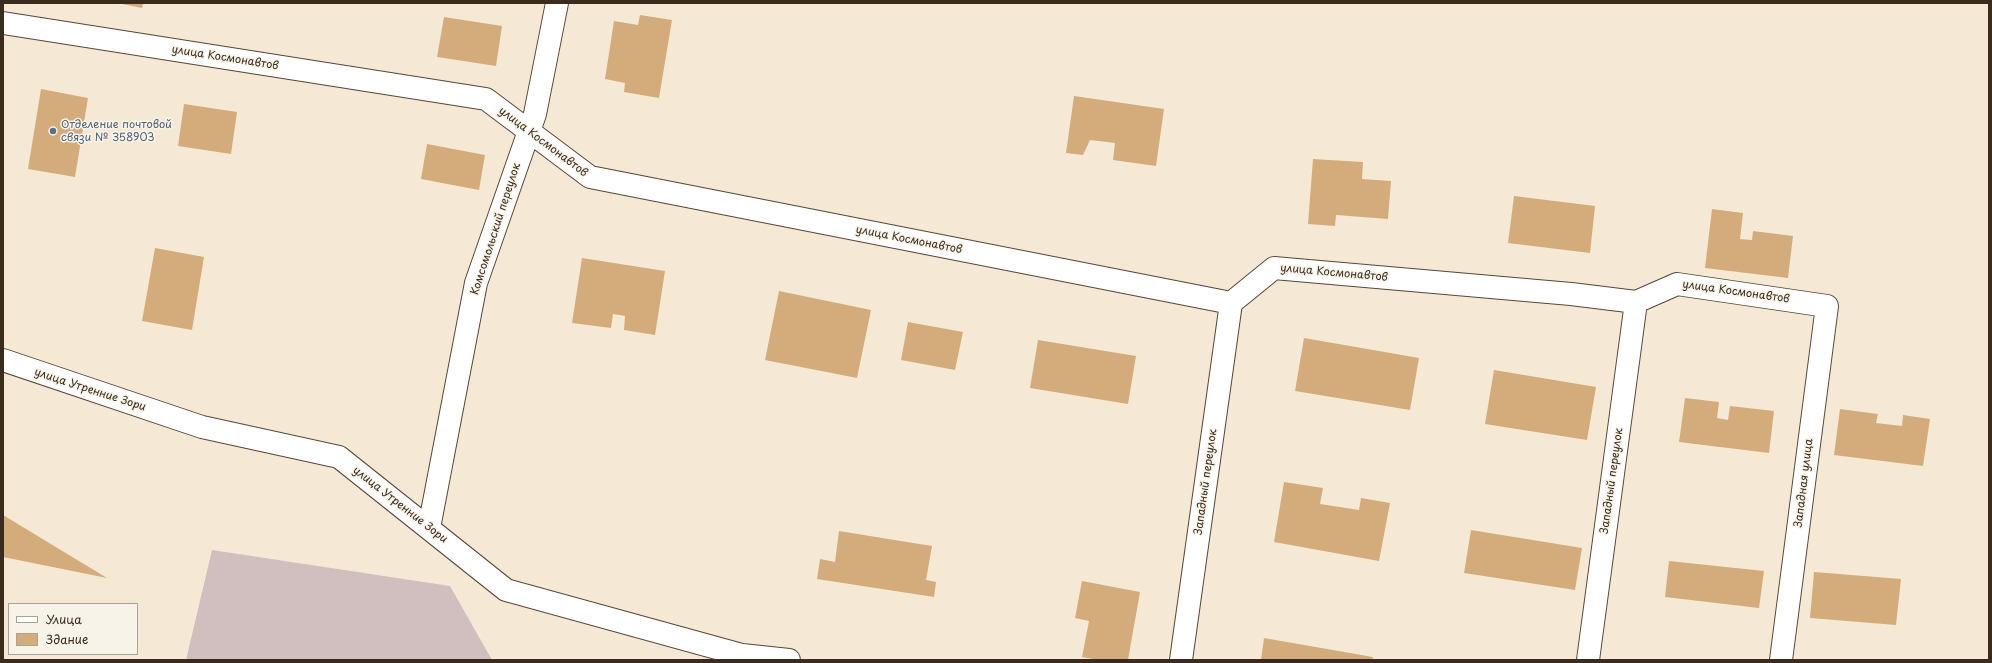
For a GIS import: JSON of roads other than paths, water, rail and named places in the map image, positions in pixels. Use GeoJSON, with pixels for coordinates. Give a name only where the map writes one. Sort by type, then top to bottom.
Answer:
{"type":"FeatureCollection","features":[{"type":"Feature","properties":{"kind":"street","name":"Комсомольский переулок"},"geometry":{"type":"LineString","coordinates":[[429,528],[476,283],[535,114],[557,3]]}},
{"type":"Feature","properties":{"kind":"street","name":"улица Космонавтов"},"geometry":{"type":"LineString","coordinates":[[3,23],[486,99],[590,177],[1231,303],[1274,268],[1571,294],[1636,302],[1677,284],[1827,306]]}},
{"type":"Feature","properties":{"kind":"street","name":"Западный переулок"},"geometry":{"type":"LineString","coordinates":[[1588,660],[1636,302]]}},
{"type":"Feature","properties":{"kind":"street","name":"Западный переулок"},"geometry":{"type":"LineString","coordinates":[[1181,660],[1231,303]]}},
{"type":"Feature","properties":{"kind":"street","name":"Западная улица"},"geometry":{"type":"LineString","coordinates":[[1782,660],[1827,306]]}},
{"type":"Feature","properties":{"kind":"street","name":"улица Утренние Зори"},"geometry":{"type":"LineString","coordinates":[[3,360],[202,427],[339,457],[506,590],[742,655],[789,660]]}},
{"type":"Feature","properties":{"kind":"place","name":"Отделение почтовой связи № 358903"},"geometry":{"type":"Point","coordinates":[53,131]}}]}
